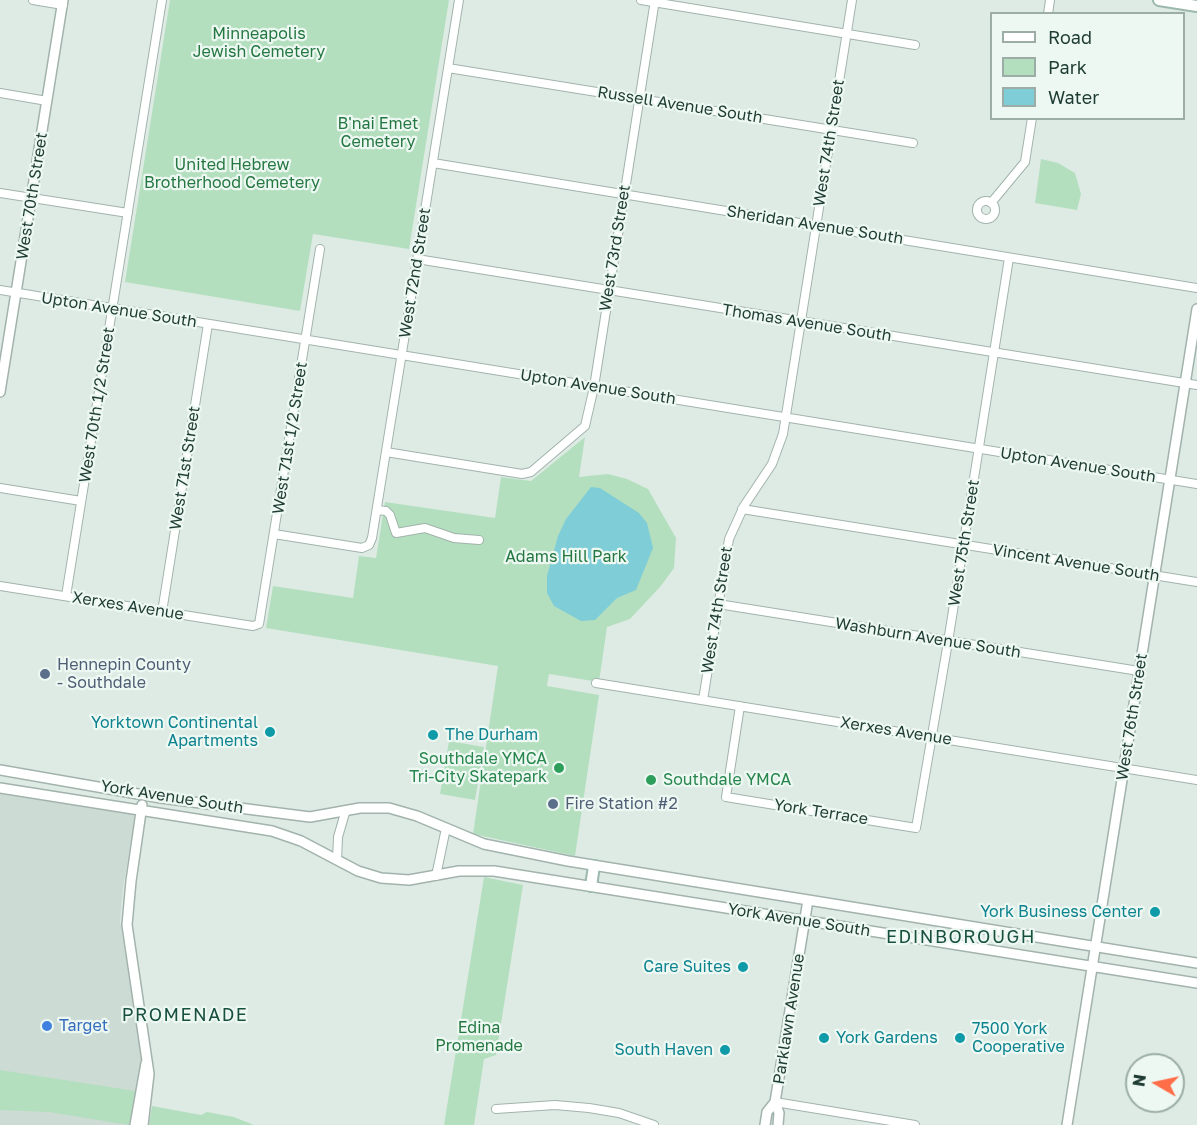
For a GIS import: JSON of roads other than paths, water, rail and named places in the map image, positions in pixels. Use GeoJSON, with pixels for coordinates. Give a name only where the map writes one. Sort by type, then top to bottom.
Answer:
{"type":"FeatureCollection","features":[{"type":"Feature","properties":{"kind":"main road"},"geometry":{"type":"LineString","coordinates":[[1159,0],[1197,6]]}},
{"type":"Feature","properties":{"kind":"main road"},"geometry":{"type":"LineString","coordinates":[[591,886],[594,866]]}},
{"type":"Feature","properties":{"kind":"street"},"geometry":{"type":"LineString","coordinates":[[33,0],[63,2]]}},
{"type":"Feature","properties":{"kind":"street","name":"West 70th 1/2 Street"},"geometry":{"type":"LineString","coordinates":[[66,596],[162,0]]}},
{"type":"Feature","properties":{"kind":"street","name":"West 72nd Street"},"geometry":{"type":"LineString","coordinates":[[274,534],[362,548],[369,545],[459,0]]}},
{"type":"Feature","properties":{"kind":"street"},"geometry":{"type":"LineString","coordinates":[[641,0],[847,32],[915,45]]}},
{"type":"Feature","properties":{"kind":"street","name":"West 74th Street"},"geometry":{"type":"LineString","coordinates":[[703,700],[729,538],[742,509],[772,464],[786,418],[852,0]]}},
{"type":"Feature","properties":{"kind":"street","name":"West 73rd Street"},"geometry":{"type":"LineString","coordinates":[[386,452],[522,474],[531,472],[585,426],[594,387],[654,1]]}},
{"type":"Feature","properties":{"kind":"street","name":"West 70th Street"},"geometry":{"type":"LineString","coordinates":[[0,390],[63,2]]}},
{"type":"Feature","properties":{"kind":"street","name":"Russell Avenue South"},"geometry":{"type":"LineString","coordinates":[[448,68],[913,143]]}},
{"type":"Feature","properties":{"kind":"street"},"geometry":{"type":"LineString","coordinates":[[0,93],[47,101]]}},
{"type":"Feature","properties":{"kind":"street"},"geometry":{"type":"LineString","coordinates":[[991,203],[1025,162],[1032,120]]}},
{"type":"Feature","properties":{"kind":"street","name":"Sheridan Avenue South"},"geometry":{"type":"LineString","coordinates":[[433,164],[1197,288]]}},
{"type":"Feature","properties":{"kind":"street"},"geometry":{"type":"LineString","coordinates":[[0,193],[128,213]]}},
{"type":"Feature","properties":{"kind":"street","name":"West 71st 1/2 Street"},"geometry":{"type":"LineString","coordinates":[[256,626],[259,624],[320,249]]}},
{"type":"Feature","properties":{"kind":"street","name":"West 75th Street"},"geometry":{"type":"LineString","coordinates":[[916,828],[1009,258]]}},
{"type":"Feature","properties":{"kind":"street","name":"Thomas Avenue South"},"geometry":{"type":"LineString","coordinates":[[417,259],[1197,385]]}},
{"type":"Feature","properties":{"kind":"street","name":"Upton Avenue South"},"geometry":{"type":"LineString","coordinates":[[0,290],[1197,484]]}},
{"type":"Feature","properties":{"kind":"street","name":"West 76th Street"},"geometry":{"type":"LineString","coordinates":[[1067,1125],[1197,309]]}},
{"type":"Feature","properties":{"kind":"street","name":"West 71st Street"},"geometry":{"type":"LineString","coordinates":[[162,612],[208,324]]}},
{"type":"Feature","properties":{"kind":"street"},"geometry":{"type":"LineString","coordinates":[[0,488],[81,501]]}},
{"type":"Feature","properties":{"kind":"street","name":"Vincent Avenue South"},"geometry":{"type":"LineString","coordinates":[[742,509],[1197,582]]}},
{"type":"Feature","properties":{"kind":"street"},"geometry":{"type":"LineString","coordinates":[[376,510],[386,511],[390,515],[396,533],[425,528],[453,538],[479,540]]}},
{"type":"Feature","properties":{"kind":"street","name":"Xerxes Avenue"},"geometry":{"type":"LineString","coordinates":[[0,586],[256,626]]}},
{"type":"Feature","properties":{"kind":"street","name":"Washburn Avenue South"},"geometry":{"type":"LineString","coordinates":[[718,604],[1139,671]]}},
{"type":"Feature","properties":{"kind":"street","name":"Xerxes Avenue"},"geometry":{"type":"LineString","coordinates":[[596,683],[1197,780]]}},
{"type":"Feature","properties":{"kind":"street","name":"York Terrace"},"geometry":{"type":"LineString","coordinates":[[740,706],[726,797],[916,828]]}},
{"type":"Feature","properties":{"kind":"street","name":"York Avenue South"},"geometry":{"type":"LineString","coordinates":[[0,770],[144,794],[310,817],[345,813],[360,808],[389,808],[446,828],[473,841],[499,848],[594,866],[1197,963]]}},
{"type":"Feature","properties":{"kind":"street","name":"York Avenue South"},"geometry":{"type":"LineString","coordinates":[[0,788],[272,831],[301,841],[381,878],[410,880],[459,871],[495,871],[1197,983]]}},
{"type":"Feature","properties":{"kind":"street"},"geometry":{"type":"LineString","coordinates":[[143,1125],[149,1074],[128,925],[129,892],[144,794]]}},
{"type":"Feature","properties":{"kind":"street"},"geometry":{"type":"LineString","coordinates":[[338,860],[338,837],[345,813]]}},
{"type":"Feature","properties":{"kind":"street"},"geometry":{"type":"LineString","coordinates":[[436,876],[446,828]]}},
{"type":"Feature","properties":{"kind":"street","name":"Parklawn Avenue"},"geometry":{"type":"LineString","coordinates":[[765,1125],[767,1112],[775,1102],[807,900]]}},
{"type":"Feature","properties":{"kind":"street"},"geometry":{"type":"LineString","coordinates":[[135,1125],[146,1060]]}},
{"type":"Feature","properties":{"kind":"street"},"geometry":{"type":"LineString","coordinates":[[775,1102],[915,1125]]}},
{"type":"Feature","properties":{"kind":"street","name":"Parklawn Avenue"},"geometry":{"type":"LineString","coordinates":[[775,1102],[779,1113],[778,1125]]}},
{"type":"Feature","properties":{"kind":"street"},"geometry":{"type":"LineString","coordinates":[[496,1109],[555,1105],[589,1108],[619,1113],[653,1125]]}},
{"type":"Feature","properties":{"kind":"water"},"geometry":{"type":"Polygon","coordinates":[[[591,487],[600,488],[639,513],[647,523],[653,548],[636,590],[617,598],[595,620],[581,621],[554,606],[547,593],[547,576],[558,536],[566,519],[591,487]]]}},
{"type":"Feature","properties":{"kind":"place","name":"Hennepin County - Southdale"},"geometry":{"type":"Point","coordinates":[45,674]}},
{"type":"Feature","properties":{"kind":"place","name":"Yorktown Continental Apartments"},"geometry":{"type":"Point","coordinates":[270,732]}},
{"type":"Feature","properties":{"kind":"place","name":"The Durham"},"geometry":{"type":"Point","coordinates":[433,735]}},
{"type":"Feature","properties":{"kind":"place","name":"Southdale YMCA Tri-City Skatepark"},"geometry":{"type":"Point","coordinates":[559,768]}},
{"type":"Feature","properties":{"kind":"place","name":"Southdale YMCA"},"geometry":{"type":"Point","coordinates":[651,780]}},
{"type":"Feature","properties":{"kind":"place","name":"Fire Station #2"},"geometry":{"type":"Point","coordinates":[553,804]}},
{"type":"Feature","properties":{"kind":"place","name":"York Business Center"},"geometry":{"type":"Point","coordinates":[1155,912]}},
{"type":"Feature","properties":{"kind":"place","name":"Care Suites"},"geometry":{"type":"Point","coordinates":[743,967]}},
{"type":"Feature","properties":{"kind":"place","name":"Target"},"geometry":{"type":"Point","coordinates":[47,1026]}},
{"type":"Feature","properties":{"kind":"place","name":"York Gardens"},"geometry":{"type":"Point","coordinates":[824,1038]}},
{"type":"Feature","properties":{"kind":"place","name":"7500 York Cooperative"},"geometry":{"type":"Point","coordinates":[960,1038]}},
{"type":"Feature","properties":{"kind":"place","name":"South Haven"},"geometry":{"type":"Point","coordinates":[725,1050]}},
{"type":"Feature","properties":{"kind":"district","name":"EDINBOROUGH"},"geometry":{"type":"Point","coordinates":[961,937]}},
{"type":"Feature","properties":{"kind":"district","name":"PROMENADE"},"geometry":{"type":"Point","coordinates":[185,1015]}},
{"type":"Feature","properties":{"kind":"park label","name":"Minneapolis Jewish Cemetery"},"geometry":{"type":"Point","coordinates":[259,43]}},
{"type":"Feature","properties":{"kind":"park label","name":"B'nai Emet Cemetery"},"geometry":{"type":"Point","coordinates":[378,133]}},
{"type":"Feature","properties":{"kind":"park label","name":"United Hebrew Brotherhood Cemetery"},"geometry":{"type":"Point","coordinates":[232,174]}},
{"type":"Feature","properties":{"kind":"park label","name":"Adams Hill Park"},"geometry":{"type":"Point","coordinates":[566,557]}},
{"type":"Feature","properties":{"kind":"park label","name":"Edina Promenade"},"geometry":{"type":"Point","coordinates":[479,1037]}}]}
